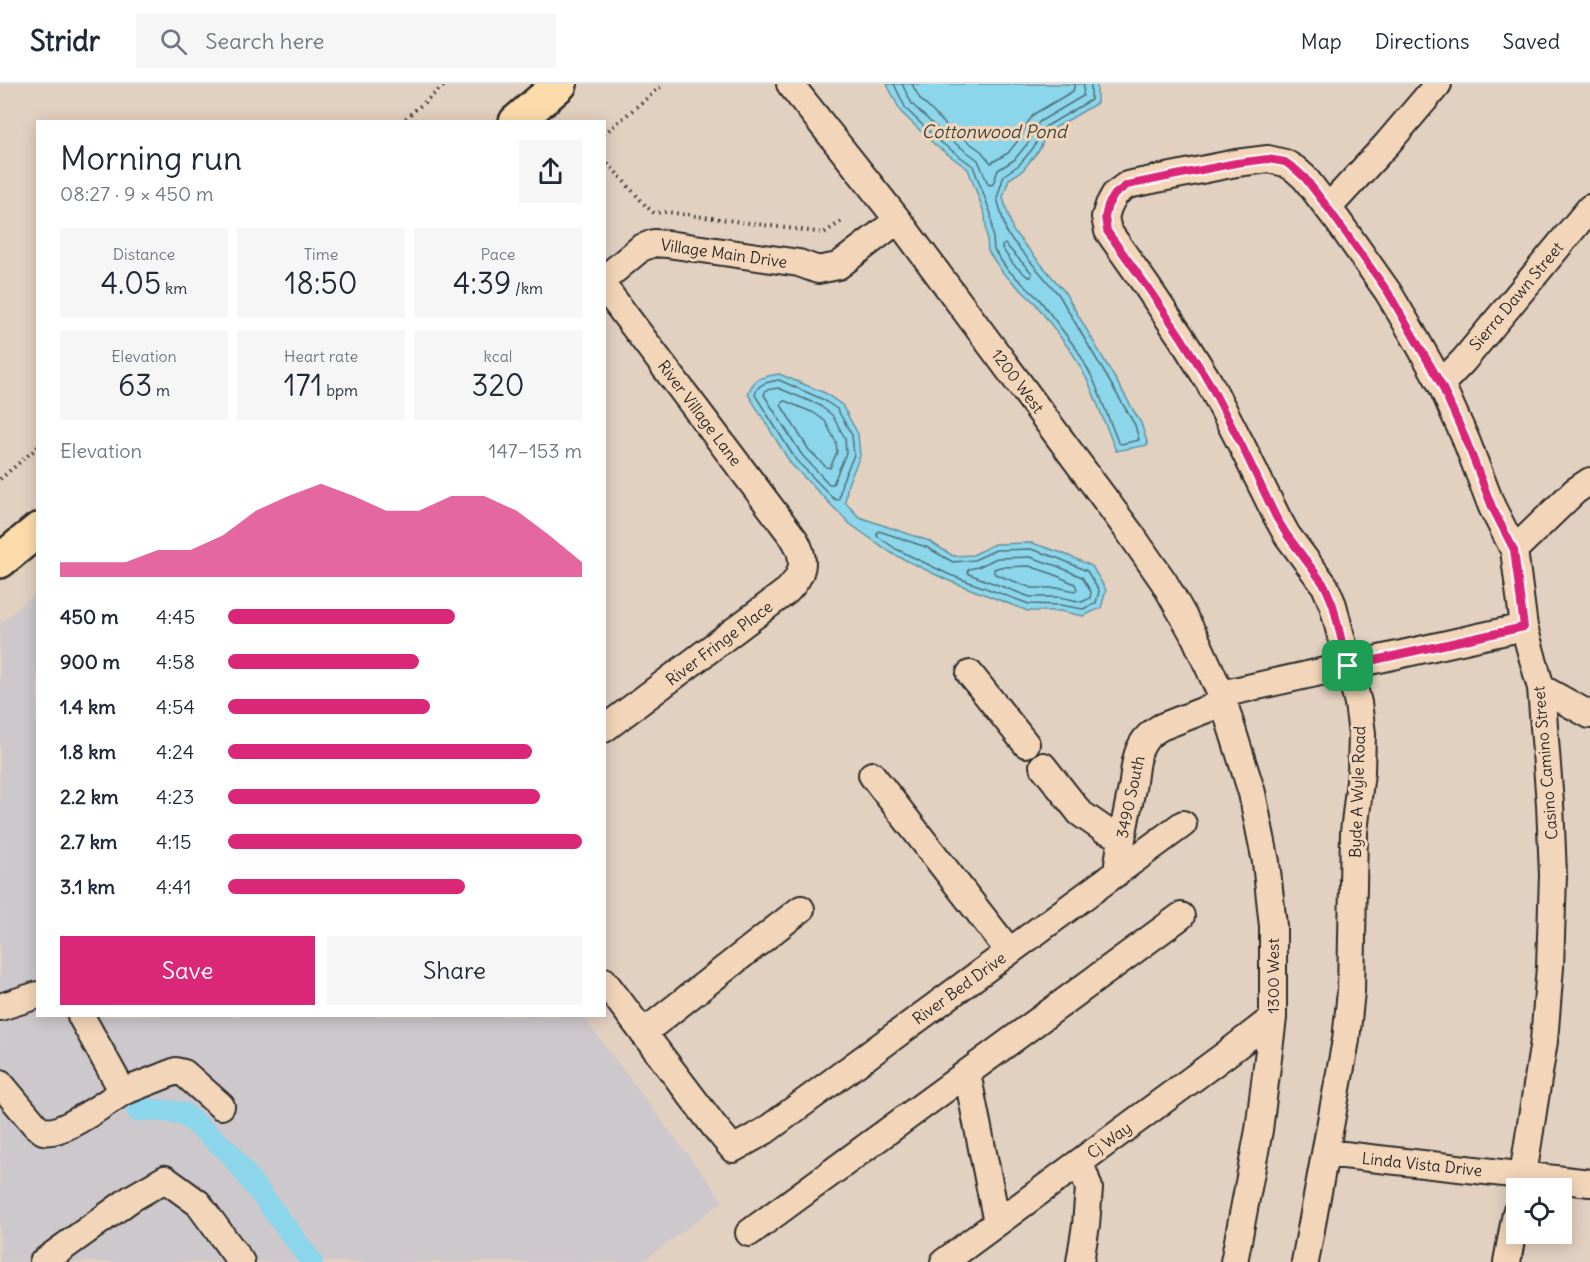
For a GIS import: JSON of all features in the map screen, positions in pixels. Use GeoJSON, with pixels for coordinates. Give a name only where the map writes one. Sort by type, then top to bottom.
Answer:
{"type":"FeatureCollection","features":[{"type":"Feature","properties":{"kind":"main road"},"geometry":{"type":"LineString","coordinates":[[518,120],[560,84]]}},
{"type":"Feature","properties":{"kind":"main road"},"geometry":{"type":"LineString","coordinates":[[0,561],[36,532]]}},
{"type":"Feature","properties":{"kind":"street","name":"1200 West"},"geometry":{"type":"LineString","coordinates":[[790,84],[898,220],[1157,572],[1196,637],[1223,698]]}},
{"type":"Feature","properties":{"kind":"street"},"geometry":{"type":"LineString","coordinates":[[1328,208],[1387,144],[1437,84]]}},
{"type":"Feature","properties":{"kind":"street","name":"Casino Camino Street"},"geometry":{"type":"LineString","coordinates":[[1108,205],[1115,194],[1127,185],[1236,163],[1268,159],[1285,162],[1295,169],[1305,178],[1328,208],[1388,292],[1441,384],[1492,507],[1514,550],[1524,627],[1541,688],[1553,875],[1551,956],[1544,1041],[1522,1178]]}},
{"type":"Feature","properties":{"kind":"street","name":"Byde A Wyle Road"},"geometry":{"type":"LineString","coordinates":[[1108,205],[1105,217],[1107,231],[1187,346],[1209,382],[1276,517],[1325,586],[1333,605],[1358,703],[1362,734],[1361,772],[1354,832],[1351,991],[1346,1041],[1305,1262]]}},
{"type":"Feature","properties":{"kind":"street","name":"Sierra Dawn Street"},"geometry":{"type":"LineString","coordinates":[[1441,384],[1464,360],[1590,208]]}},
{"type":"Feature","properties":{"kind":"street","name":"Village Main Drive"},"geometry":{"type":"LineString","coordinates":[[606,277],[641,248],[654,243],[799,263],[818,270],[838,266],[898,220]]}},
{"type":"Feature","properties":{"kind":"street","name":"River Village Lane"},"geometry":{"type":"LineString","coordinates":[[606,290],[795,540]]}},
{"type":"Feature","properties":{"kind":"street"},"geometry":{"type":"LineString","coordinates":[[1514,550],[1575,491],[1590,481]]}},
{"type":"Feature","properties":{"kind":"street","name":"River Fringe Place"},"geometry":{"type":"LineString","coordinates":[[606,727],[787,591],[796,582],[801,572],[800,549],[795,540]]}},
{"type":"Feature","properties":{"kind":"street","name":"3490 South"},"geometry":{"type":"LineString","coordinates":[[1117,873],[1121,836],[1136,757],[1144,741],[1161,727],[1223,698],[1348,666],[1524,627]]}},
{"type":"Feature","properties":{"kind":"street"},"geometry":{"type":"LineString","coordinates":[[970,674],[1026,744]]}},
{"type":"Feature","properties":{"kind":"street"},"geometry":{"type":"LineString","coordinates":[[1541,688],[1590,715]]}},
{"type":"Feature","properties":{"kind":"street","name":"1300 West"},"geometry":{"type":"LineString","coordinates":[[1223,698],[1252,793],[1266,862],[1273,926],[1273,1018],[1259,1130],[1234,1262]]}},
{"type":"Feature","properties":{"kind":"street"},"geometry":{"type":"LineString","coordinates":[[1043,766],[1080,813],[1103,829],[1121,836]]}},
{"type":"Feature","properties":{"kind":"street"},"geometry":{"type":"LineString","coordinates":[[872,775],[1009,951]]}},
{"type":"Feature","properties":{"kind":"street","name":"River Bed Drive"},"geometry":{"type":"LineString","coordinates":[[644,1033],[733,1149],[765,1131],[1183,824]]}},
{"type":"Feature","properties":{"kind":"street"},"geometry":{"type":"LineString","coordinates":[[606,984],[644,1033],[801,909]]}},
{"type":"Feature","properties":{"kind":"street"},"geometry":{"type":"LineString","coordinates":[[749,1233],[1181,916]]}},
{"type":"Feature","properties":{"kind":"street"},"geometry":{"type":"LineString","coordinates":[[0,1007],[36,996]]}},
{"type":"Feature","properties":{"kind":"street"},"geometry":{"type":"LineString","coordinates":[[82,1017],[123,1092]]}},
{"type":"Feature","properties":{"kind":"street","name":"Cj Way"},"geometry":{"type":"LineString","coordinates":[[944,1262],[1273,1018]]}},
{"type":"Feature","properties":{"kind":"street"},"geometry":{"type":"LineString","coordinates":[[0,1083],[42,1131],[52,1131],[68,1126],[123,1092],[176,1071],[184,1073],[221,1106]]}},
{"type":"Feature","properties":{"kind":"street"},"geometry":{"type":"LineString","coordinates":[[967,1073],[997,1223]]}},
{"type":"Feature","properties":{"kind":"street","name":"Linda Vista Drive"},"geometry":{"type":"LineString","coordinates":[[1326,1153],[1506,1179]]}},
{"type":"Feature","properties":{"kind":"street"},"geometry":{"type":"LineString","coordinates":[[1080,1162],[1089,1188],[1080,1262]]}},
{"type":"Feature","properties":{"kind":"street"},"geometry":{"type":"LineString","coordinates":[[43,1262],[132,1198],[165,1179],[198,1203],[241,1262]]}},
{"type":"Feature","properties":{"kind":"street","name":"Linda Vista Drive"},"geometry":{"type":"LineString","coordinates":[[1572,1182],[1590,1183]]}},
{"type":"Feature","properties":{"kind":"street"},"geometry":{"type":"LineString","coordinates":[[1507,1262],[1510,1244]]}},
{"type":"Feature","properties":{"kind":"path"},"geometry":{"type":"LineString","coordinates":[[403,120],[446,84]]}},
{"type":"Feature","properties":{"kind":"path"},"geometry":{"type":"LineString","coordinates":[[606,132],[664,84]]}},
{"type":"Feature","properties":{"kind":"path"},"geometry":{"type":"LineString","coordinates":[[606,161],[654,213],[667,212],[824,234],[843,222]]}},
{"type":"Feature","properties":{"kind":"path"},"geometry":{"type":"LineString","coordinates":[[0,479],[36,449]]}},
{"type":"Feature","properties":{"kind":"shaded area"},"geometry":{"type":"Polygon","coordinates":[[[36,593],[36,1017],[583,1017],[723,1201],[642,1262],[0,1262],[0,624],[36,593]]]}},
{"type":"Feature","properties":{"kind":"water","name":"Cottonwood Pond"},"geometry":{"type":"Polygon","coordinates":[[[887,84],[1097,84],[1097,103],[1048,132],[1039,150],[1022,171],[1009,179],[1003,197],[1013,231],[1064,291],[1141,423],[1148,445],[1116,451],[1089,383],[1073,354],[1035,303],[1003,273],[988,251],[985,215],[968,169],[935,145],[901,112],[887,84]]]}},
{"type":"Feature","properties":{"kind":"water"},"geometry":{"type":"Polygon","coordinates":[[[779,374],[825,393],[842,405],[858,434],[860,456],[848,484],[845,502],[859,517],[929,541],[953,556],[973,555],[994,544],[1032,543],[1062,553],[1092,566],[1106,590],[1101,608],[1083,616],[1060,611],[1028,611],[947,580],[893,554],[850,524],[791,464],[748,394],[756,381],[779,374]]]}},
{"type":"Feature","properties":{"kind":"waterway"},"geometry":{"type":"LineString","coordinates":[[138,1111],[144,1109],[183,1113],[229,1152],[312,1262]]}},
{"type":"Feature","properties":{"kind":"route"},"geometry":{"type":"LineString","coordinates":[[1268,159],[1285,162],[1305,178],[1388,292],[1441,384],[1492,507],[1514,550],[1524,627],[1348,666],[1333,605],[1325,586],[1276,517],[1209,382],[1146,285],[1107,231],[1105,217],[1108,205],[1115,194],[1127,185],[1236,163],[1268,159]]}}]}
